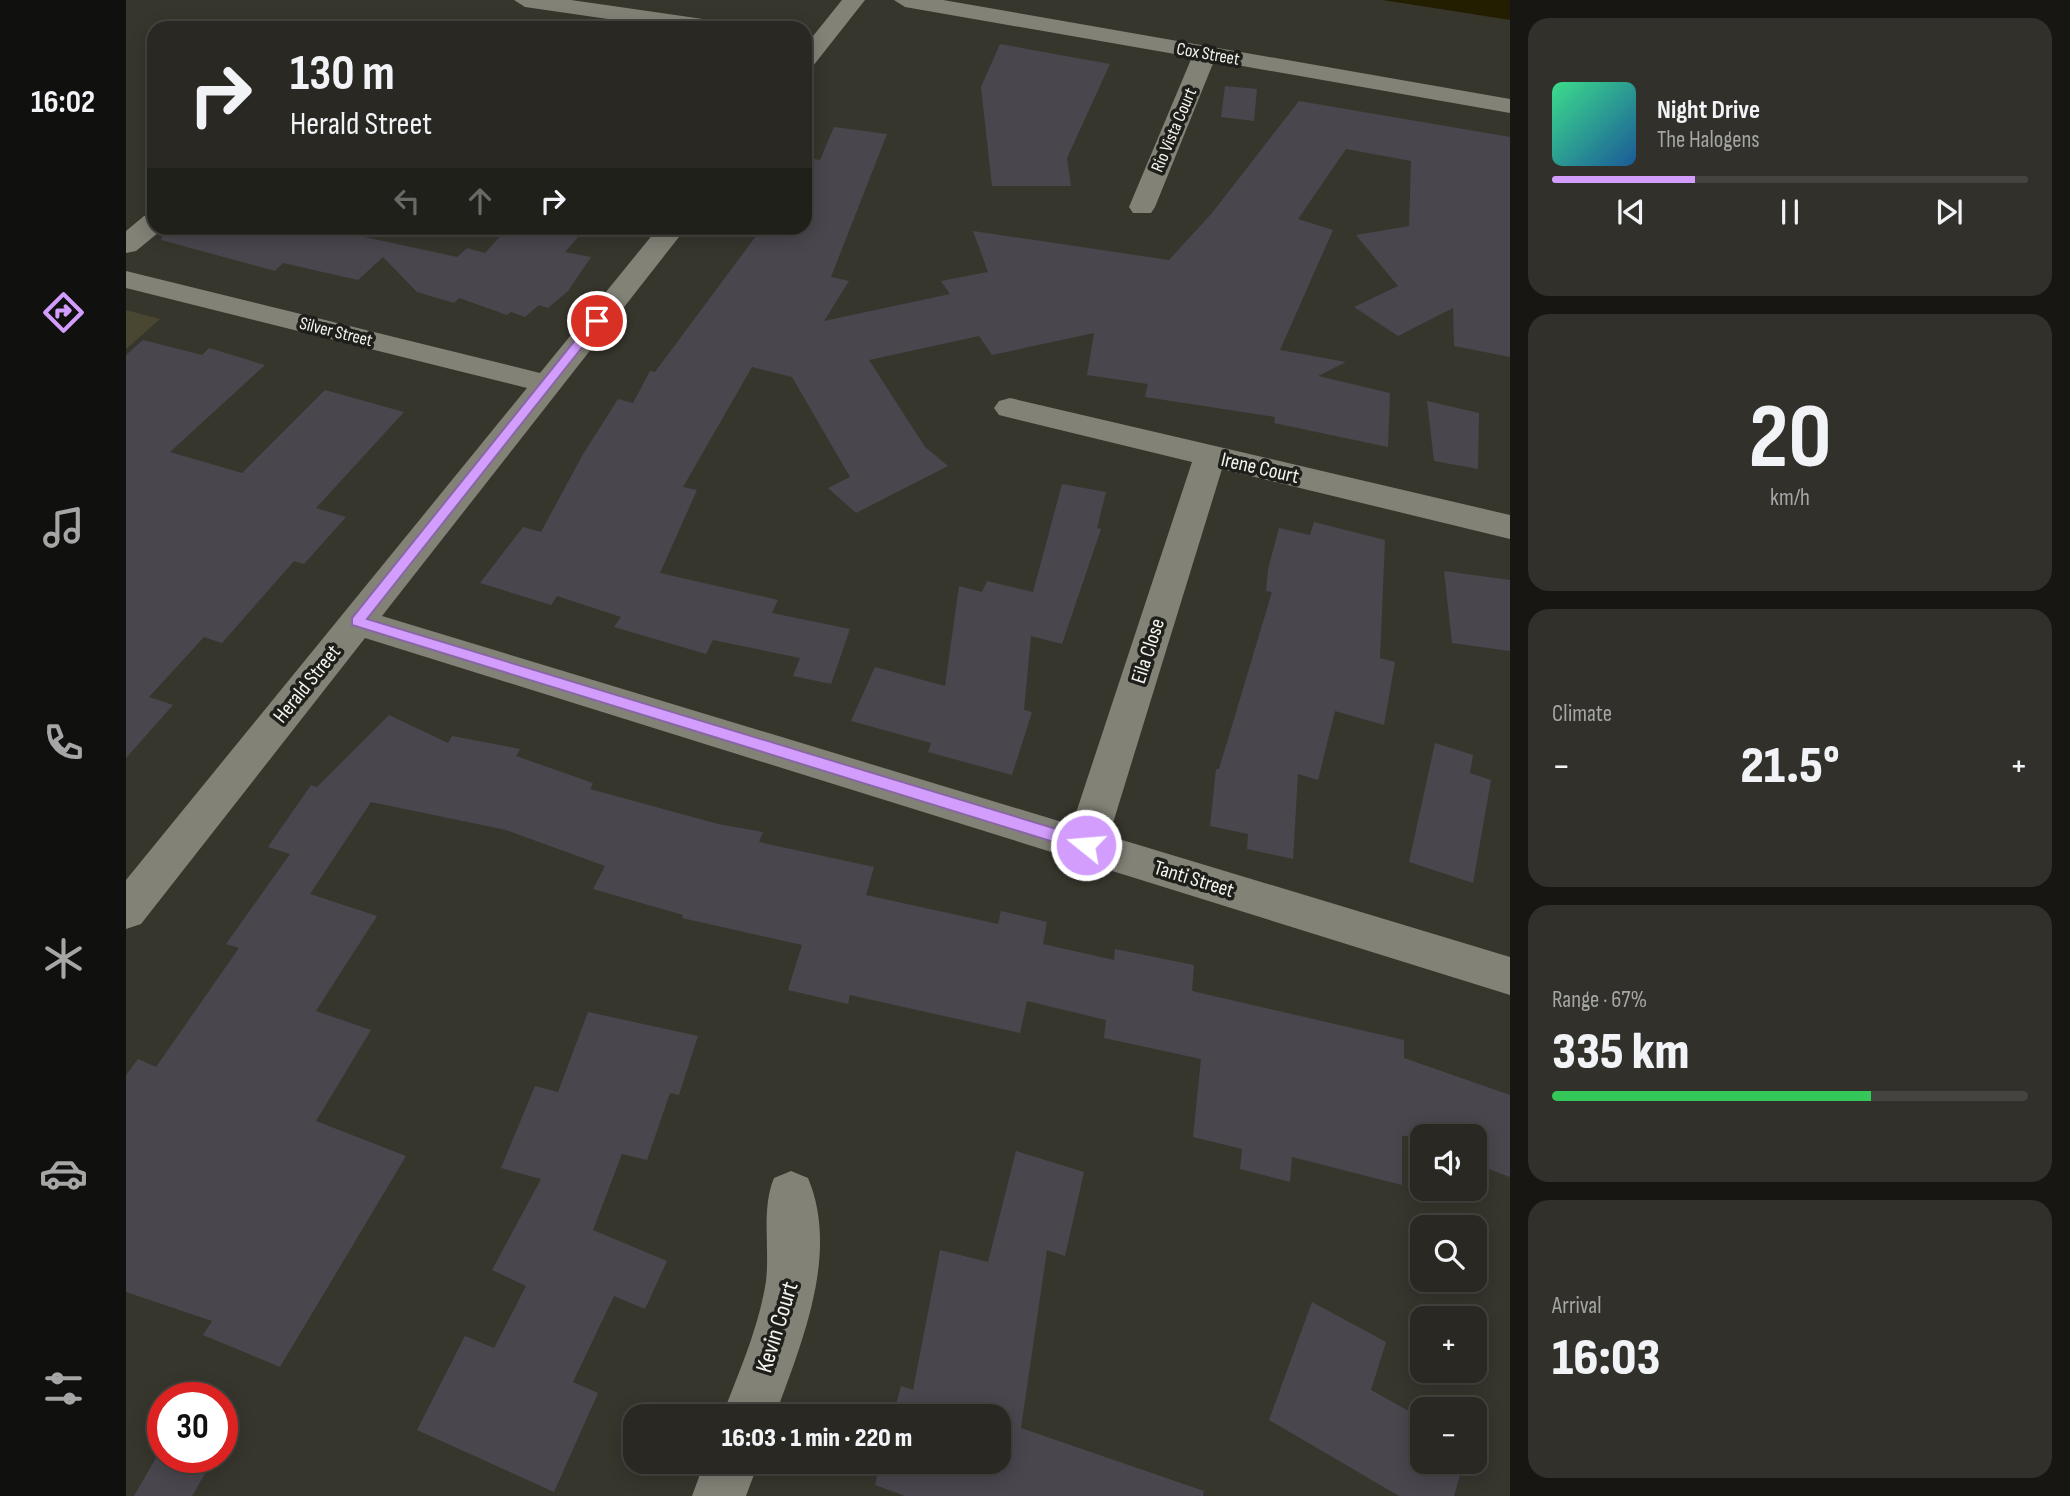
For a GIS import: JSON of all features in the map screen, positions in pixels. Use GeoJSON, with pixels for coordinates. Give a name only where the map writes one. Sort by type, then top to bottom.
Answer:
{"type":"FeatureCollection","features":[{"type":"Feature","properties":{"kind":"street"},"geometry":{"type":"LineString","coordinates":[[525,0],[669,21]]}},
{"type":"Feature","properties":{"kind":"street"},"geometry":{"type":"LineString","coordinates":[[812,48],[854,0]]}},
{"type":"Feature","properties":{"kind":"street","name":"Cox Street"},"geometry":{"type":"LineString","coordinates":[[905,0],[1510,106]]}},
{"type":"Feature","properties":{"kind":"street","name":"Rio Vista Court"},"geometry":{"type":"LineString","coordinates":[[1142,207],[1206,54]]}},
{"type":"Feature","properties":{"kind":"street"},"geometry":{"type":"LineString","coordinates":[[126,245],[147,228]]}},
{"type":"Feature","properties":{"kind":"street","name":"Herald Street"},"geometry":{"type":"LineString","coordinates":[[126,911],[666,235]]}},
{"type":"Feature","properties":{"kind":"street","name":"Silver Street"},"geometry":{"type":"LineString","coordinates":[[126,279],[547,384]]}},
{"type":"Feature","properties":{"kind":"street","name":"Irene Court"},"geometry":{"type":"LineString","coordinates":[[1010,408],[1510,527]]}},
{"type":"Feature","properties":{"kind":"street","name":"Eila Close"},"geometry":{"type":"LineString","coordinates":[[1086,845],[1210,456]]}},
{"type":"Feature","properties":{"kind":"street","name":"Tanti Street"},"geometry":{"type":"LineString","coordinates":[[357,622],[1510,976]]}},
{"type":"Feature","properties":{"kind":"street","name":"Kevin Court"},"geometry":{"type":"LineString","coordinates":[[752,1404],[785,1317],[794,1273],[795,1232],[791,1195]]}},
{"type":"Feature","properties":{"kind":"street"},"geometry":{"type":"LineString","coordinates":[[719,1496],[727,1474]]}},
{"type":"Feature","properties":{"kind":"shaded area"},"geometry":{"type":"Polygon","coordinates":[[[1383,0],[1510,0],[1510,20],[1383,0]]]}},
{"type":"Feature","properties":{"kind":"shaded area"},"geometry":{"type":"Polygon","coordinates":[[[126,310],[160,319],[126,349],[126,310]]]}},
{"type":"Feature","properties":{"kind":"building"},"geometry":{"type":"Polygon","coordinates":[[[1000,44],[1110,64],[1067,158],[1071,186],[992,186],[981,87],[1000,44]]]}},
{"type":"Feature","properties":{"kind":"building"},"geometry":{"type":"Polygon","coordinates":[[[1225,86],[1257,89],[1254,121],[1221,117],[1225,86]]]}},
{"type":"Feature","properties":{"kind":"building"},"geometry":{"type":"Polygon","coordinates":[[[1299,101],[1510,137],[1510,357],[1454,346],[1453,308],[1398,336],[1354,307],[1398,286],[1356,235],[1409,226],[1411,161],[1346,149],[1298,219],[1333,230],[1280,350],[1346,362],[1318,376],[1390,393],[1388,447],[1274,423],[1275,417],[1145,397],[1148,384],[1087,375],[1094,333],[992,355],[979,336],[869,360],[925,447],[948,466],[856,513],[828,488],[850,477],[792,377],[752,367],[683,487],[697,490],[660,573],[778,600],[772,613],[850,629],[831,684],[793,676],[800,658],[713,640],[706,654],[614,627],[621,617],[557,596],[551,605],[480,583],[523,527],[541,532],[582,456],[618,399],[633,403],[650,371],[655,372],[757,235],[812,235],[812,163],[814,159],[820,160],[834,127],[887,134],[831,277],[849,281],[824,321],[950,294],[941,281],[988,272],[973,231],[1169,260],[1212,213],[1299,101]]]}},
{"type":"Feature","properties":{"kind":"building"},"geometry":{"type":"Polygon","coordinates":[[[163,235],[355,235],[457,257],[467,248],[485,253],[502,235],[580,235],[565,252],[591,257],[568,291],[548,308],[539,305],[525,317],[511,312],[507,315],[459,298],[454,303],[417,292],[383,257],[358,280],[283,263],[275,271],[161,240],[163,235]]]}},
{"type":"Feature","properties":{"kind":"building"},"geometry":{"type":"Polygon","coordinates":[[[143,340],[202,355],[209,348],[265,365],[170,452],[242,473],[325,390],[404,412],[316,508],[346,517],[304,564],[294,561],[222,643],[204,637],[149,697],[173,705],[126,758],[126,355],[143,340]]]}},
{"type":"Feature","properties":{"kind":"building"},"geometry":{"type":"Polygon","coordinates":[[[1427,401],[1479,413],[1478,469],[1434,461],[1427,401]]]}},
{"type":"Feature","properties":{"kind":"building"},"geometry":{"type":"Polygon","coordinates":[[[1062,484],[1106,492],[1097,528],[1101,529],[1062,644],[1031,636],[1024,710],[1032,712],[1012,775],[928,752],[931,743],[851,721],[875,667],[945,686],[959,586],[982,592],[987,581],[1033,592],[1062,484]]]}},
{"type":"Feature","properties":{"kind":"building"},"geometry":{"type":"Polygon","coordinates":[[[1314,522],[1385,540],[1380,658],[1395,662],[1384,725],[1335,711],[1318,780],[1298,774],[1293,859],[1247,849],[1248,834],[1210,826],[1216,769],[1219,769],[1272,592],[1266,591],[1268,569],[1279,528],[1310,535],[1314,522]]]}},
{"type":"Feature","properties":{"kind":"building"},"geometry":{"type":"Polygon","coordinates":[[[1444,571],[1510,580],[1510,651],[1452,643],[1444,571]]]}},
{"type":"Feature","properties":{"kind":"building"},"geometry":{"type":"Polygon","coordinates":[[[389,715],[448,743],[452,736],[520,749],[516,756],[593,783],[590,789],[718,824],[763,832],[759,842],[874,867],[866,895],[998,924],[1001,911],[1047,922],[1043,944],[1114,960],[1115,949],[1194,965],[1192,991],[1404,1040],[1404,1058],[1510,1095],[1510,1177],[1487,1168],[1487,1124],[1410,1124],[1410,1136],[1402,1136],[1402,1185],[1292,1157],[1290,1182],[1240,1169],[1242,1149],[1193,1137],[1201,1059],[1104,1038],[1106,1020],[1027,1001],[1020,1033],[850,995],[848,1004],[788,990],[802,945],[682,918],[683,915],[593,889],[605,866],[506,830],[371,802],[310,894],[377,916],[316,1011],[371,1030],[316,1121],[406,1156],[280,1367],[203,1335],[212,1321],[126,1292],[126,1075],[138,1059],[156,1067],[239,948],[226,944],[290,854],[268,847],[311,785],[317,787],[389,715]]]}},
{"type":"Feature","properties":{"kind":"building"},"geometry":{"type":"Polygon","coordinates":[[[1435,743],[1473,755],[1470,773],[1491,780],[1473,883],[1409,862],[1435,743]]]}},
{"type":"Feature","properties":{"kind":"building"},"geometry":{"type":"Polygon","coordinates":[[[588,1012],[698,1036],[679,1095],[670,1093],[647,1160],[622,1154],[593,1230],[667,1261],[645,1309],[614,1296],[573,1382],[598,1393],[554,1492],[417,1430],[465,1336],[494,1348],[526,1286],[492,1270],[541,1179],[501,1168],[535,1086],[558,1092],[588,1012]]]}},
{"type":"Feature","properties":{"kind":"building"},"geometry":{"type":"Polygon","coordinates":[[[1016,1151],[1084,1172],[1065,1256],[1047,1250],[1021,1428],[1204,1491],[1203,1496],[905,1496],[875,1485],[878,1474],[1011,1474],[1011,1404],[896,1404],[901,1386],[913,1390],[940,1250],[988,1262],[1016,1151]]]}},
{"type":"Feature","properties":{"kind":"building"},"geometry":{"type":"Polygon","coordinates":[[[1312,1302],[1386,1342],[1371,1390],[1410,1412],[1410,1474],[1460,1474],[1454,1496],[1399,1496],[1269,1420],[1312,1302]]]}},
{"type":"Feature","properties":{"kind":"building"},"geometry":{"type":"Polygon","coordinates":[[[147,1473],[205,1473],[192,1496],[134,1496],[147,1473]]]}},
{"type":"Feature","properties":{"kind":"route"},"geometry":{"type":"LineString","coordinates":[[597,321],[357,622],[1086,845]]}}]}
